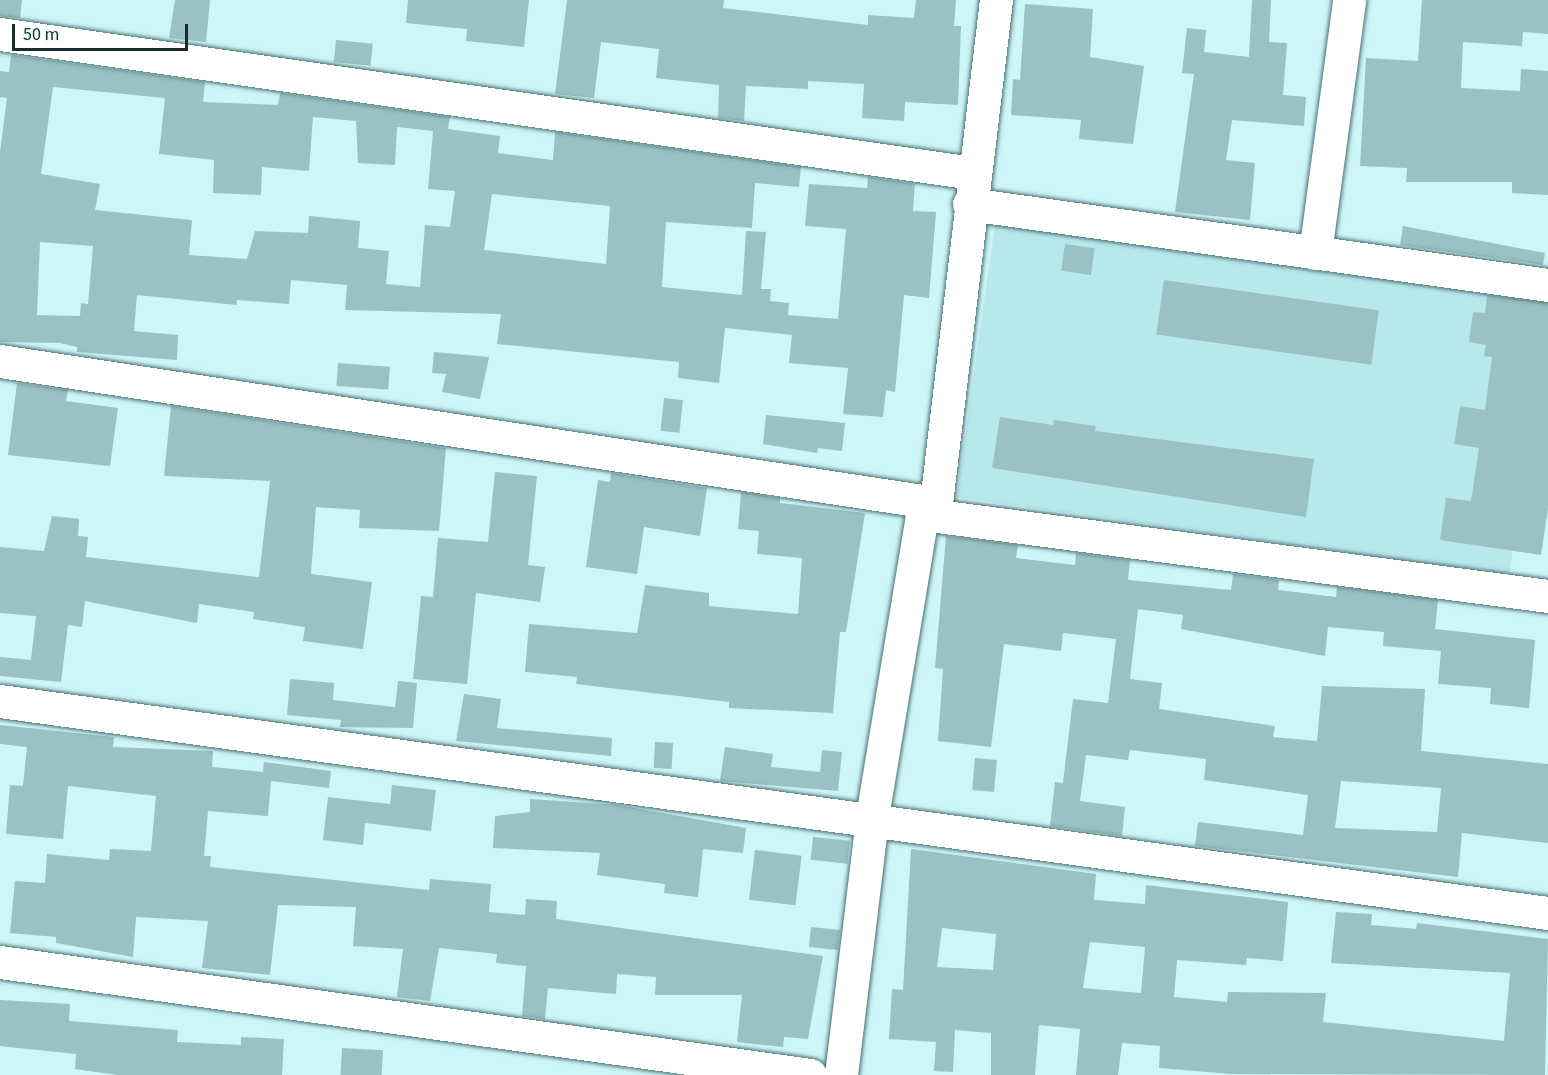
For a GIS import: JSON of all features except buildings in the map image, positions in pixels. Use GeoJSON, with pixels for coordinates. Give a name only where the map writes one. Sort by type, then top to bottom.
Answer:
{"type":"FeatureCollection","features":[{"type":"Feature","properties":{"kind":"street"},"geometry":{"type":"LineString","coordinates":[[841,1075],[872,817],[929,508],[996,0]]}},
{"type":"Feature","properties":{"kind":"street"},"geometry":{"type":"LineString","coordinates":[[1315,253],[1349,0]]}},
{"type":"Feature","properties":{"kind":"street"},"geometry":{"type":"LineString","coordinates":[[0,34],[971,189],[1315,253],[1548,285]]}},
{"type":"Feature","properties":{"kind":"street"},"geometry":{"type":"LineString","coordinates":[[0,361],[929,508],[1548,596]]}},
{"type":"Feature","properties":{"kind":"street"},"geometry":{"type":"LineString","coordinates":[[0,701],[872,817],[1548,913]]}},
{"type":"Feature","properties":{"kind":"street"},"geometry":{"type":"LineString","coordinates":[[0,962],[810,1075]]}},
{"type":"Feature","properties":{"kind":"shaded area"},"geometry":{"type":"Polygon","coordinates":[[[996,217],[1548,295],[1509,575],[957,497],[996,217]]]}}]}
